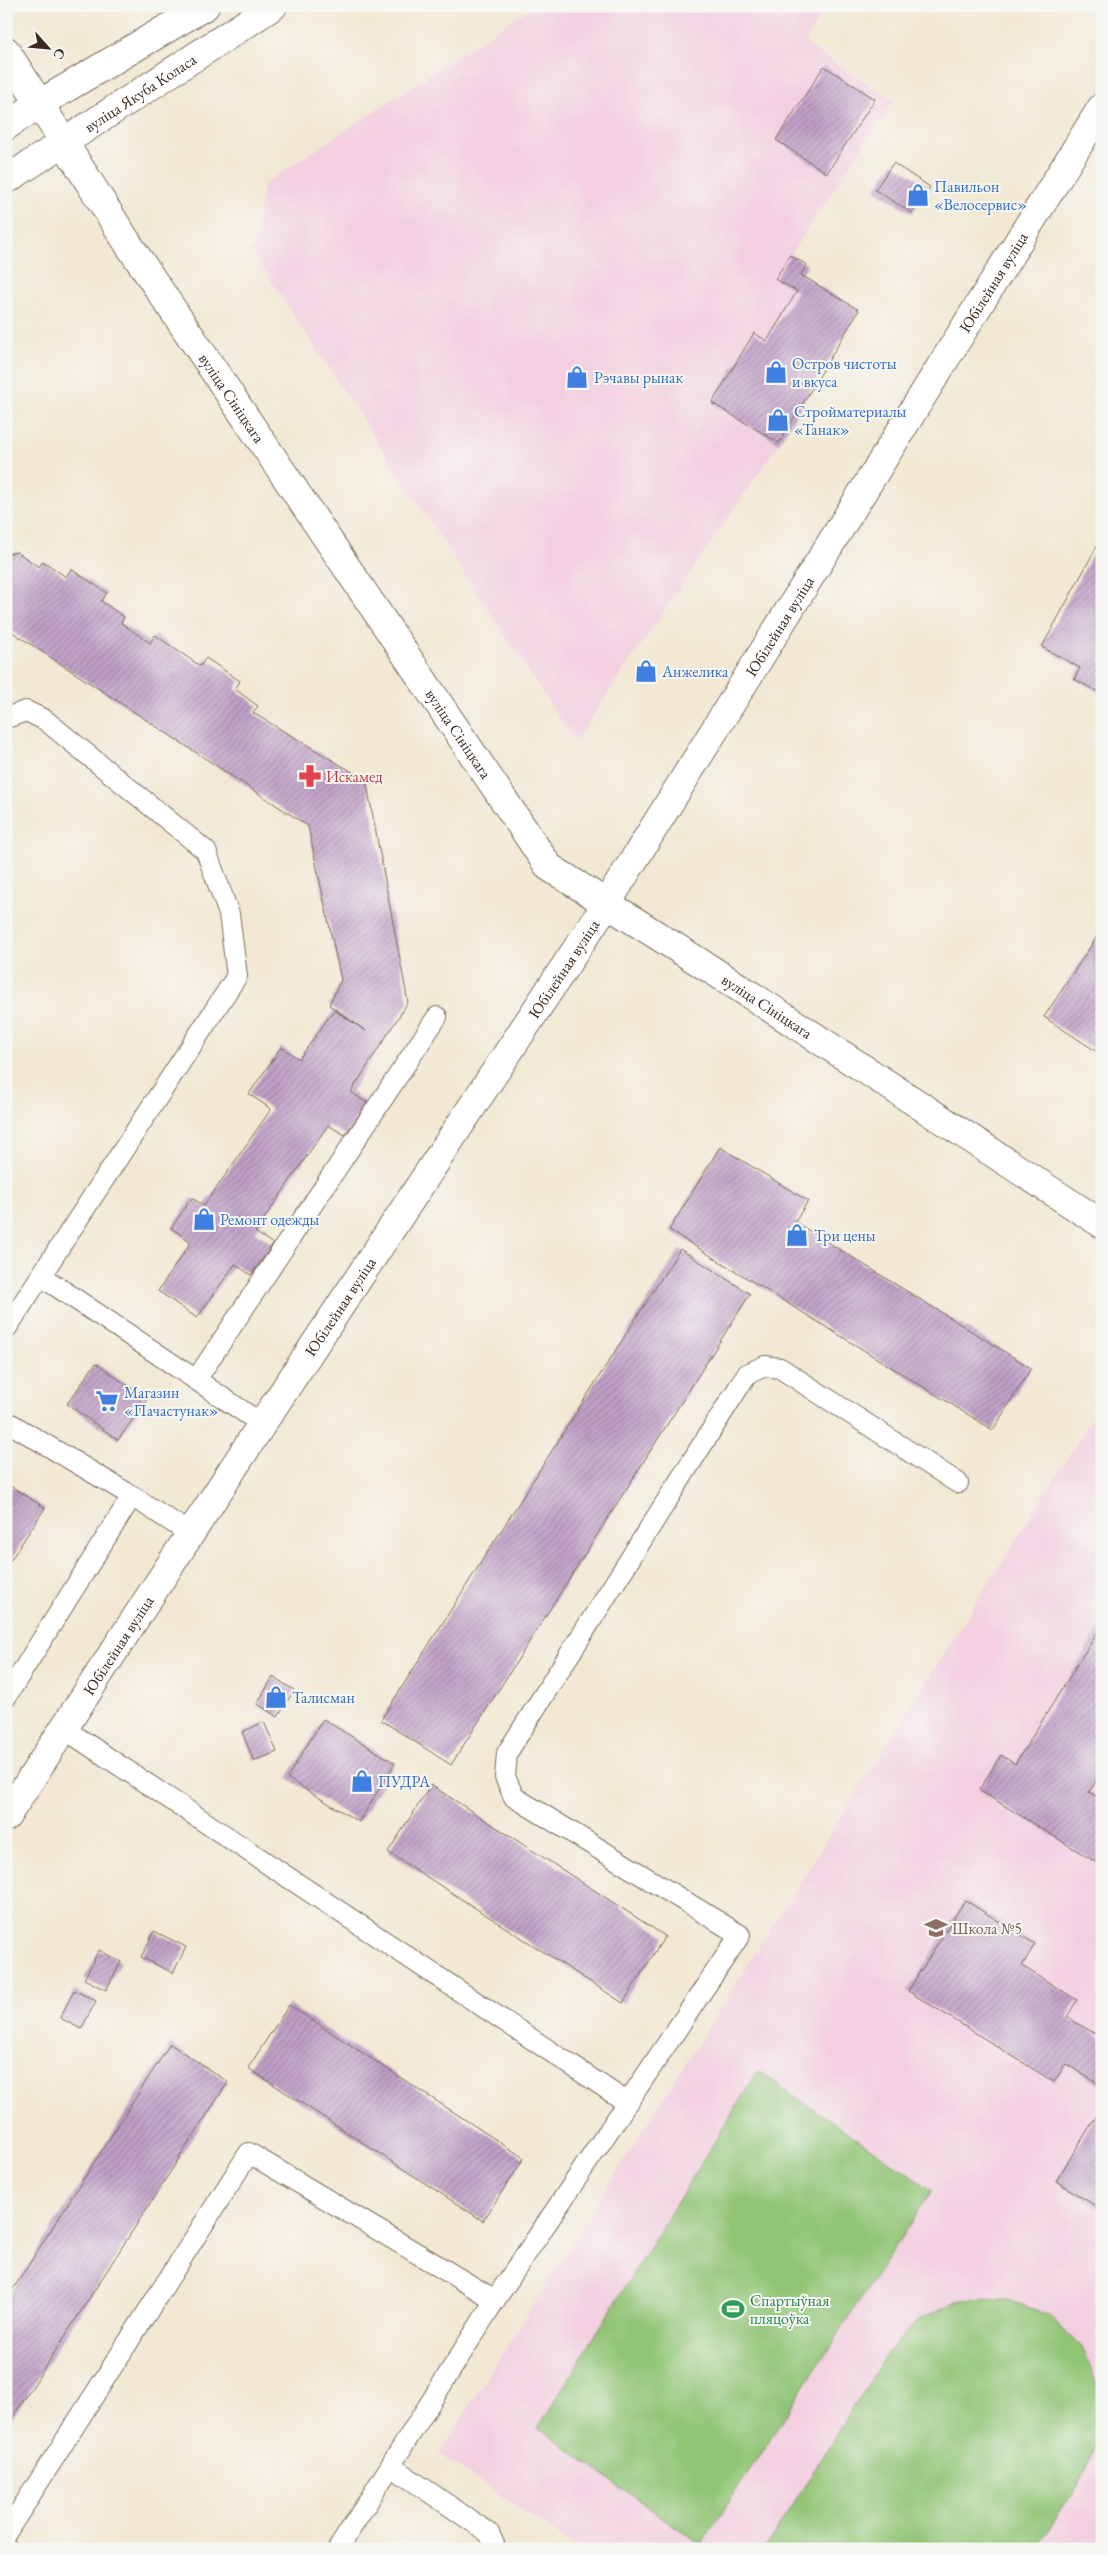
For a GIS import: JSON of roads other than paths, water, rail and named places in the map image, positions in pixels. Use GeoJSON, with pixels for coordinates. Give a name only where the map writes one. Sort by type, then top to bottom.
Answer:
{"type":"FeatureCollection","features":[{"type":"Feature","properties":{"kind":"street"},"geometry":{"type":"LineString","coordinates":[[6,126],[39,104],[205,6]]}},
{"type":"Feature","properties":{"kind":"street","name":"вуліца Якуба Коласа"},"geometry":{"type":"LineString","coordinates":[[6,180],[64,144],[273,6]]}},
{"type":"Feature","properties":{"kind":"street","name":"вуліца Сініцкага"},"geometry":{"type":"LineString","coordinates":[[6,51],[129,245],[549,867],[1102,1224]]}},
{"type":"Feature","properties":{"kind":"street","name":"Юбілейная вуліца"},"geometry":{"type":"LineString","coordinates":[[6,1817],[262,1424],[607,903],[1102,107]]}},
{"type":"Feature","properties":{"kind":"lane"},"geometry":{"type":"LineString","coordinates":[[6,718],[26,711],[45,720],[206,851],[229,914],[237,976],[6,1329]]}},
{"type":"Feature","properties":{"kind":"lane"},"geometry":{"type":"LineString","coordinates":[[196,1380],[437,1017]]}},
{"type":"Feature","properties":{"kind":"lane"},"geometry":{"type":"LineString","coordinates":[[41,1276],[262,1424]]}},
{"type":"Feature","properties":{"kind":"lane"},"geometry":{"type":"LineString","coordinates":[[338,2549],[495,2300],[740,1935],[514,1797],[505,1777],[507,1753],[747,1374],[764,1366],[780,1368],[958,1483]]}},
{"type":"Feature","properties":{"kind":"lane"},"geometry":{"type":"LineString","coordinates":[[6,1421],[132,1496],[191,1534]]}},
{"type":"Feature","properties":{"kind":"lane"},"geometry":{"type":"LineString","coordinates":[[6,1697],[132,1496]]}},
{"type":"Feature","properties":{"kind":"lane"},"geometry":{"type":"LineString","coordinates":[[63,1728],[628,2103]]}},
{"type":"Feature","properties":{"kind":"lane"},"geometry":{"type":"LineString","coordinates":[[6,2533],[249,2153],[495,2300]]}},
{"type":"Feature","properties":{"kind":"lane"},"geometry":{"type":"LineString","coordinates":[[391,2466],[489,2533],[496,2549]]}},
{"type":"Feature","properties":{"kind":"place","name":"Павильон «Велосервис»"},"geometry":{"type":"Point","coordinates":[918,195]}},
{"type":"Feature","properties":{"kind":"place","name":"Остров чистоты и вкуса"},"geometry":{"type":"Point","coordinates":[776,372]}},
{"type":"Feature","properties":{"kind":"place","name":"Рэчавы рынак"},"geometry":{"type":"Point","coordinates":[577,377]}},
{"type":"Feature","properties":{"kind":"place","name":"Стройматериалы «Танак»"},"geometry":{"type":"Point","coordinates":[778,420]}},
{"type":"Feature","properties":{"kind":"place","name":"Анжелика"},"geometry":{"type":"Point","coordinates":[646,671]}},
{"type":"Feature","properties":{"kind":"place","name":"Искамед"},"geometry":{"type":"Point","coordinates":[310,776]}},
{"type":"Feature","properties":{"kind":"place","name":"Ремонт одежды"},"geometry":{"type":"Point","coordinates":[204,1219]}},
{"type":"Feature","properties":{"kind":"place","name":"Три цены"},"geometry":{"type":"Point","coordinates":[797,1235]}},
{"type":"Feature","properties":{"kind":"place","name":"Магазин «Пачастунак»"},"geometry":{"type":"Point","coordinates":[107,1401]}},
{"type":"Feature","properties":{"kind":"place","name":"Талисман"},"geometry":{"type":"Point","coordinates":[276,1697]}},
{"type":"Feature","properties":{"kind":"place","name":"ПУДРА"},"geometry":{"type":"Point","coordinates":[362,1781]}},
{"type":"Feature","properties":{"kind":"place","name":"Школа №5"},"geometry":{"type":"Point","coordinates":[936,1928]}},
{"type":"Feature","properties":{"kind":"place","name":"Спартыўная пляцоўка"},"geometry":{"type":"Point","coordinates":[733,2309]}}]}
